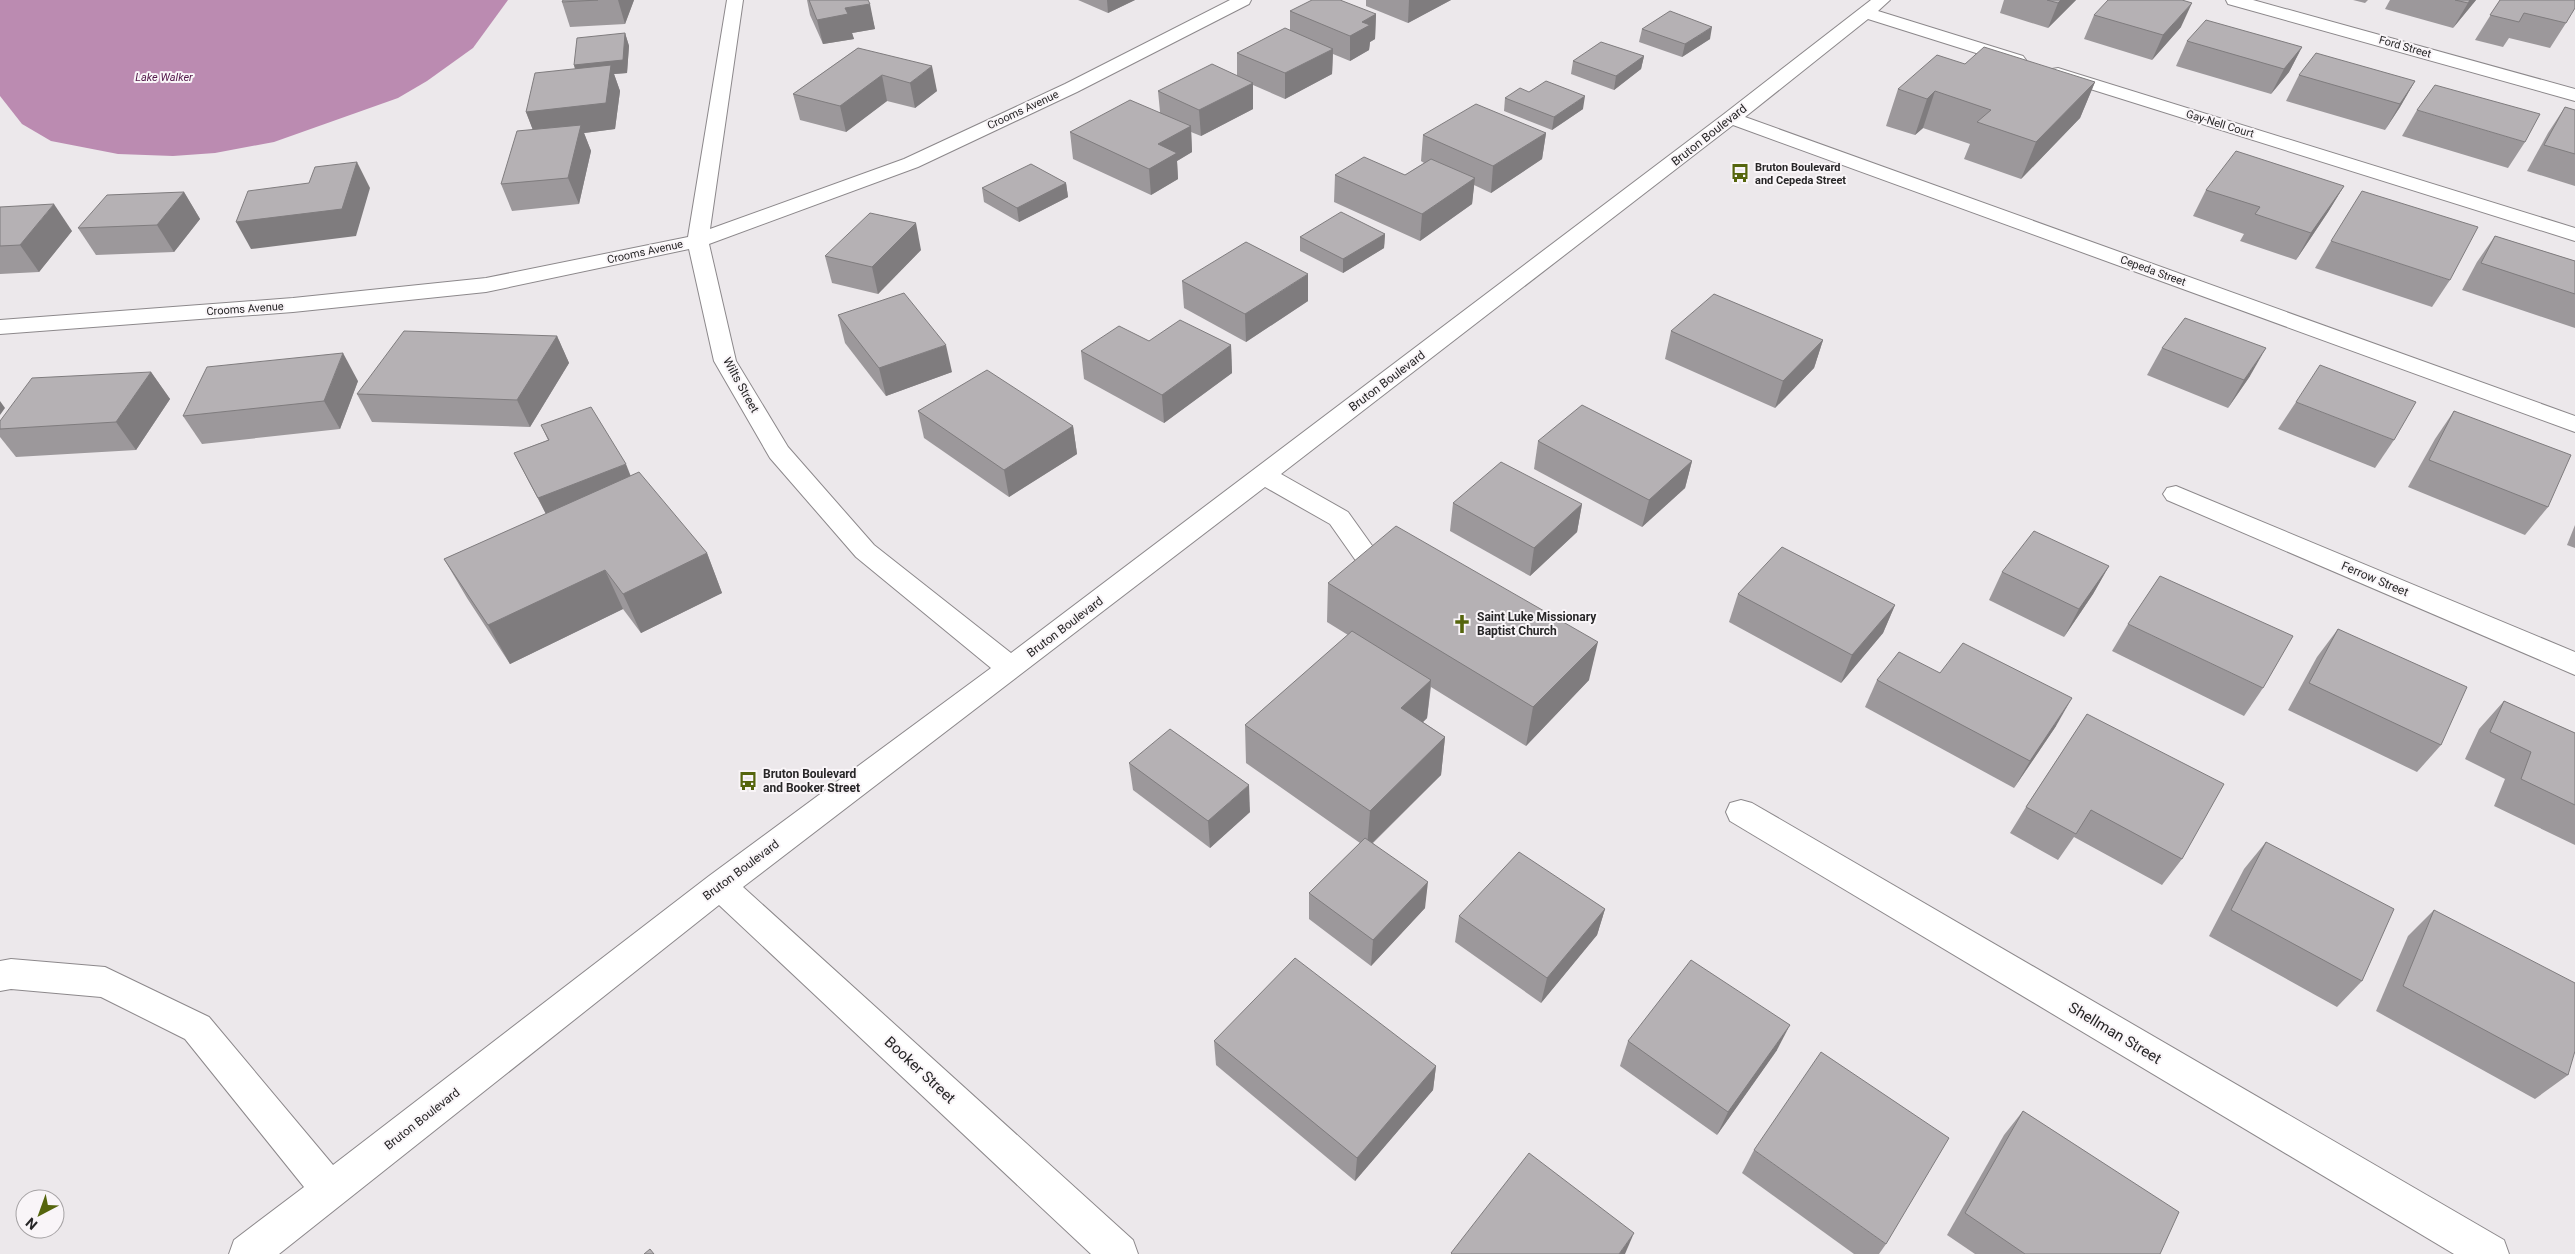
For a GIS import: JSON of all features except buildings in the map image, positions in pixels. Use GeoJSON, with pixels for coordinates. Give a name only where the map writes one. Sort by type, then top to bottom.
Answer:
{"type":"FeatureCollection","features":[{"type":"Feature","properties":{"kind":"street","name":"Wilts Street"},"geometry":{"type":"LineString","coordinates":[[735,0],[698,241],[725,361],[779,452],[865,551],[1011,668]]}},
{"type":"Feature","properties":{"kind":"street","name":"Crooms Avenue"},"geometry":{"type":"LineString","coordinates":[[0,326],[293,305],[486,285],[698,241],[911,163],[1071,88],[1243,0]]}},
{"type":"Feature","properties":{"kind":"street","name":"Bruton Boulevard"},"geometry":{"type":"LineString","coordinates":[[248,1254],[720,886],[1011,668],[1731,118],[1882,0]]}},
{"type":"Feature","properties":{"kind":"street","name":"Ford Street"},"geometry":{"type":"LineString","coordinates":[[2234,0],[2575,95]]}},
{"type":"Feature","properties":{"kind":"street","name":"Gay-Nell Court"},"geometry":{"type":"LineString","coordinates":[[1866,13],[2575,235]]}},
{"type":"Feature","properties":{"kind":"street","name":"Cepeda Street"},"geometry":{"type":"LineString","coordinates":[[1731,118],[2575,424]]}},
{"type":"Feature","properties":{"kind":"street"},"geometry":{"type":"LineString","coordinates":[[1263,475],[1338,518],[1370,561]]}},
{"type":"Feature","properties":{"kind":"street","name":"Ferrow Street"},"geometry":{"type":"LineString","coordinates":[[2176,494],[2575,664]]}},
{"type":"Feature","properties":{"kind":"street","name":"Shellman Street"},"geometry":{"type":"LineString","coordinates":[[1741,812],[2490,1254]]}},
{"type":"Feature","properties":{"kind":"street","name":"Booker Street"},"geometry":{"type":"LineString","coordinates":[[720,886],[1119,1254]]}},
{"type":"Feature","properties":{"kind":"street"},"geometry":{"type":"LineString","coordinates":[[0,976],[11,974],[105,982],[197,1028],[330,1190]]}},
{"type":"Feature","properties":{"kind":"water","name":"Lake Walker"},"geometry":{"type":"Polygon","coordinates":[[[0,0],[508,0],[473,48],[427,81],[398,98],[274,142],[215,153],[173,156],[118,154],[51,141],[22,124],[0,96],[0,0]]]}},
{"type":"Feature","properties":{"kind":"place","name":"Bruton Boulevard and Cepeda Street"},"geometry":{"type":"Point","coordinates":[1740,173]}},
{"type":"Feature","properties":{"kind":"place","name":"Saint Luke Missionary Baptist Church"},"geometry":{"type":"Point","coordinates":[1462,624]}},
{"type":"Feature","properties":{"kind":"place","name":"Bruton Boulevard and Booker Street"},"geometry":{"type":"Point","coordinates":[748,781]}}]}
